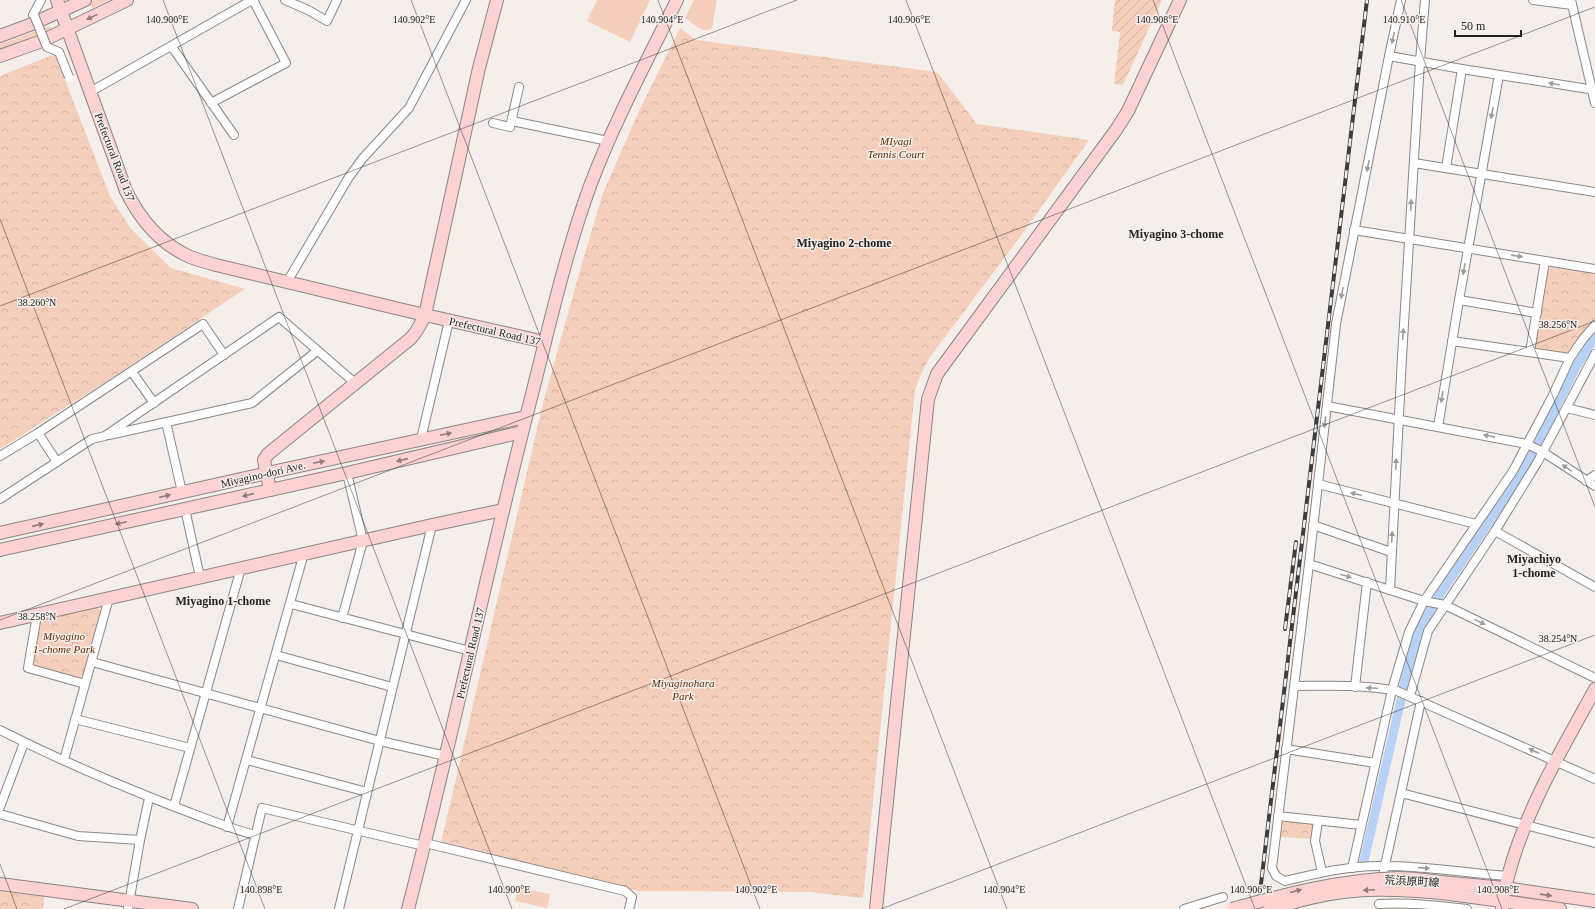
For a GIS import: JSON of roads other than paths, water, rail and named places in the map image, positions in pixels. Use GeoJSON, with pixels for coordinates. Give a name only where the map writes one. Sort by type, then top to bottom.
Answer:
{"type":"FeatureCollection","features":[{"type":"Feature","properties":{"kind":"street"},"geometry":{"type":"LineString","coordinates":[[41,0],[34,15],[47,47],[59,52],[69,77]]}},
{"type":"Feature","properties":{"kind":"street"},"geometry":{"type":"LineString","coordinates":[[0,36],[32,24],[59,6],[85,0]]}},
{"type":"Feature","properties":{"kind":"street"},"geometry":{"type":"LineString","coordinates":[[0,56],[67,29],[127,0]]}},
{"type":"Feature","properties":{"kind":"street"},"geometry":{"type":"LineString","coordinates":[[90,92],[252,0],[286,63],[211,103]]}},
{"type":"Feature","properties":{"kind":"street"},"geometry":{"type":"LineString","coordinates":[[285,0],[308,10],[327,21],[337,0]]}},
{"type":"Feature","properties":{"kind":"street"},"geometry":{"type":"LineString","coordinates":[[287,282],[349,177],[363,158],[409,108],[466,0]]}},
{"type":"Feature","properties":{"kind":"street"},"geometry":{"type":"LineString","coordinates":[[270,490],[264,460],[268,454],[410,339],[416,333],[425,315],[479,68],[497,0]]}},
{"type":"Feature","properties":{"kind":"street"},"geometry":{"type":"LineString","coordinates":[[545,342],[586,199],[608,141],[677,0]]}},
{"type":"Feature","properties":{"kind":"street"},"geometry":{"type":"LineString","coordinates":[[876,909],[928,399],[931,387],[937,374],[1116,130],[1128,111],[1180,0]]}},
{"type":"Feature","properties":{"kind":"street"},"geometry":{"type":"LineString","coordinates":[[1401,0],[1336,324],[1272,870],[1276,876],[1285,881],[1322,872],[1352,868],[1422,867],[1506,882]]}},
{"type":"Feature","properties":{"kind":"street"},"geometry":{"type":"LineString","coordinates":[[1390,590],[1398,419],[1425,0]]}},
{"type":"Feature","properties":{"kind":"street"},"geometry":{"type":"LineString","coordinates":[[1533,0],[1572,2],[1594,90],[1595,103]]}},
{"type":"Feature","properties":{"kind":"street","name":"Prefectural Road 137"},"geometry":{"type":"LineString","coordinates":[[59,6],[126,191],[140,216],[151,229],[171,246],[187,255],[216,265],[449,321],[545,342],[522,432],[425,844],[408,909]]}},
{"type":"Feature","properties":{"kind":"street"},"geometry":{"type":"LineString","coordinates":[[172,46],[234,135]]}},
{"type":"Feature","properties":{"kind":"street"},"geometry":{"type":"LineString","coordinates":[[1389,56],[1594,90]]}},
{"type":"Feature","properties":{"kind":"street"},"geometry":{"type":"LineString","coordinates":[[1446,168],[1462,69]]}},
{"type":"Feature","properties":{"kind":"street"},"geometry":{"type":"LineString","coordinates":[[1438,427],[1499,75]]}},
{"type":"Feature","properties":{"kind":"street"},"geometry":{"type":"LineString","coordinates":[[493,123],[510,127],[519,87]]}},
{"type":"Feature","properties":{"kind":"street"},"geometry":{"type":"LineString","coordinates":[[512,121],[608,141]]}},
{"type":"Feature","properties":{"kind":"street"},"geometry":{"type":"LineString","coordinates":[[1414,163],[1595,192]]}},
{"type":"Feature","properties":{"kind":"street"},"geometry":{"type":"LineString","coordinates":[[1354,230],[1595,269]]}},
{"type":"Feature","properties":{"kind":"street"},"geometry":{"type":"LineString","coordinates":[[1530,352],[1545,261]]}},
{"type":"Feature","properties":{"kind":"street"},"geometry":{"type":"LineString","coordinates":[[1459,300],[1537,313]]}},
{"type":"Feature","properties":{"kind":"street"},"geometry":{"type":"LineString","coordinates":[[105,436],[279,317],[355,383]]}},
{"type":"Feature","properties":{"kind":"street"},"geometry":{"type":"LineString","coordinates":[[421,440],[449,321]]}},
{"type":"Feature","properties":{"kind":"street"},"geometry":{"type":"LineString","coordinates":[[0,456],[132,372],[202,324],[224,355]]}},
{"type":"Feature","properties":{"kind":"street"},"geometry":{"type":"LineString","coordinates":[[1352,868],[1392,690],[1409,632],[1495,531],[1535,448],[1553,395],[1570,358],[1583,338],[1595,325]]}},
{"type":"Feature","properties":{"kind":"street"},"geometry":{"type":"LineString","coordinates":[[1452,341],[1570,358]]}},
{"type":"Feature","properties":{"kind":"street"},"geometry":{"type":"LineString","coordinates":[[0,499],[92,439],[252,403],[317,351]]}},
{"type":"Feature","properties":{"kind":"street"},"geometry":{"type":"LineString","coordinates":[[1410,696],[1435,603],[1476,524],[1513,471],[1535,448],[1567,408],[1595,354]]}},
{"type":"Feature","properties":{"kind":"street"},"geometry":{"type":"LineString","coordinates":[[132,372],[154,403]]}},
{"type":"Feature","properties":{"kind":"street"},"geometry":{"type":"LineString","coordinates":[[1327,406],[1438,427],[1535,448],[1595,486]]}},
{"type":"Feature","properties":{"kind":"street"},"geometry":{"type":"LineString","coordinates":[[1567,408],[1595,415]]}},
{"type":"Feature","properties":{"kind":"street","name":"Miyagino-dori Ave."},"geometry":{"type":"LineString","coordinates":[[0,533],[526,417]]}},
{"type":"Feature","properties":{"kind":"street"},"geometry":{"type":"LineString","coordinates":[[166,422],[182,492]]}},
{"type":"Feature","properties":{"kind":"street","name":"Miyagino-dori Ave."},"geometry":{"type":"LineString","coordinates":[[0,550],[347,473],[522,432]]}},
{"type":"Feature","properties":{"kind":"street"},"geometry":{"type":"LineString","coordinates":[[38,433],[57,462]]}},
{"type":"Feature","properties":{"kind":"street"},"geometry":{"type":"LineString","coordinates":[[342,618],[363,541],[347,473]]}},
{"type":"Feature","properties":{"kind":"street"},"geometry":{"type":"LineString","coordinates":[[1586,481],[1595,475]]}},
{"type":"Feature","properties":{"kind":"street"},"geometry":{"type":"LineString","coordinates":[[1318,484],[1476,524]]}},
{"type":"Feature","properties":{"kind":"street"},"geometry":{"type":"LineString","coordinates":[[185,509],[200,577]]}},
{"type":"Feature","properties":{"kind":"street"},"geometry":{"type":"LineString","coordinates":[[0,622],[37,615],[304,553],[504,510]]}},
{"type":"Feature","properties":{"kind":"street"},"geometry":{"type":"LineString","coordinates":[[340,909],[432,525]]}},
{"type":"Feature","properties":{"kind":"street"},"geometry":{"type":"LineString","coordinates":[[1313,525],[1392,552]]}},
{"type":"Feature","properties":{"kind":"street"},"geometry":{"type":"LineString","coordinates":[[1495,531],[1595,587]]}},
{"type":"Feature","properties":{"kind":"street"},"geometry":{"type":"LineString","coordinates":[[227,828],[291,604],[304,553]]}},
{"type":"Feature","properties":{"kind":"street"},"geometry":{"type":"LineString","coordinates":[[1309,564],[1435,603],[1595,678]]}},
{"type":"Feature","properties":{"kind":"street"},"geometry":{"type":"LineString","coordinates":[[174,806],[241,568]]}},
{"type":"Feature","properties":{"kind":"street"},"geometry":{"type":"LineString","coordinates":[[1355,687],[1366,582]]}},
{"type":"Feature","properties":{"kind":"street"},"geometry":{"type":"LineString","coordinates":[[64,760],[109,598]]}},
{"type":"Feature","properties":{"kind":"street"},"geometry":{"type":"LineString","coordinates":[[291,604],[470,652]]}},
{"type":"Feature","properties":{"kind":"street"},"geometry":{"type":"LineString","coordinates":[[37,615],[28,668],[85,684]]}},
{"type":"Feature","properties":{"kind":"street"},"geometry":{"type":"LineString","coordinates":[[276,655],[392,687]]}},
{"type":"Feature","properties":{"kind":"street"},"geometry":{"type":"LineString","coordinates":[[92,662],[380,741],[446,756]]}},
{"type":"Feature","properties":{"kind":"street"},"geometry":{"type":"LineString","coordinates":[[1294,686],[1355,687],[1392,690],[1410,696],[1595,779]]}},
{"type":"Feature","properties":{"kind":"street"},"geometry":{"type":"LineString","coordinates":[[1503,905],[1506,882],[1524,825],[1549,771],[1556,761],[1595,689]]}},
{"type":"Feature","properties":{"kind":"street"},"geometry":{"type":"LineString","coordinates":[[1384,868],[1421,701]]}},
{"type":"Feature","properties":{"kind":"street"},"geometry":{"type":"LineString","coordinates":[[76,719],[190,748]]}},
{"type":"Feature","properties":{"kind":"street"},"geometry":{"type":"LineString","coordinates":[[0,730],[24,743],[149,798],[174,806],[227,828],[255,835]]}},
{"type":"Feature","properties":{"kind":"street"},"geometry":{"type":"LineString","coordinates":[[0,807],[24,743]]}},
{"type":"Feature","properties":{"kind":"street"},"geometry":{"type":"LineString","coordinates":[[1286,748],[1375,763]]}},
{"type":"Feature","properties":{"kind":"street"},"geometry":{"type":"LineString","coordinates":[[247,760],[367,792]]}},
{"type":"Feature","properties":{"kind":"street"},"geometry":{"type":"LineString","coordinates":[[1401,793],[1595,843]]}},
{"type":"Feature","properties":{"kind":"street"},"geometry":{"type":"LineString","coordinates":[[128,905],[149,798]]}},
{"type":"Feature","properties":{"kind":"street"},"geometry":{"type":"LineString","coordinates":[[238,909],[262,808],[359,831],[425,844],[625,892],[632,897],[629,909]]}},
{"type":"Feature","properties":{"kind":"street"},"geometry":{"type":"LineString","coordinates":[[0,814],[78,836],[140,840]]}},
{"type":"Feature","properties":{"kind":"street"},"geometry":{"type":"LineString","coordinates":[[1278,816],[1361,825]]}},
{"type":"Feature","properties":{"kind":"street"},"geometry":{"type":"LineString","coordinates":[[1318,821],[1315,841],[1322,872]]}},
{"type":"Feature","properties":{"kind":"street","name":"荒浜原町線"},"geometry":{"type":"LineString","coordinates":[[1232,909],[1301,890],[1366,880],[1398,878],[1451,888],[1503,905],[1560,909]]}},
{"type":"Feature","properties":{"kind":"street","name":"荒浜原町線"},"geometry":{"type":"LineString","coordinates":[[1270,909],[1329,894],[1366,890],[1451,888],[1506,882],[1595,901]]}},
{"type":"Feature","properties":{"kind":"street"},"geometry":{"type":"LineString","coordinates":[[0,884],[128,905],[192,909]]}},
{"type":"Feature","properties":{"kind":"street"},"geometry":{"type":"LineString","coordinates":[[1186,909],[1223,897]]}},
{"type":"Feature","properties":{"kind":"street"},"geometry":{"type":"LineString","coordinates":[[1379,904],[1400,902],[1467,909]]}},
{"type":"Feature","properties":{"kind":"waterway"},"geometry":{"type":"LineString","coordinates":[[1403,689],[1418,632],[1442,591],[1523,472],[1577,365],[1595,337]]}},
{"type":"Feature","properties":{"kind":"waterway"},"geometry":{"type":"LineString","coordinates":[[1364,861],[1401,700]]}},
{"type":"Feature","properties":{"kind":"railway"},"geometry":{"type":"LineString","coordinates":[[1258,909],[1367,0]]}},
{"type":"Feature","properties":{"kind":"railway"},"geometry":{"type":"LineString","coordinates":[[1285,629],[1296,542]]}},
{"type":"Feature","properties":{"kind":"district","name":"Miyagino 3-chome"},"geometry":{"type":"Point","coordinates":[1176,234]}},
{"type":"Feature","properties":{"kind":"district","name":"Miyagino 2-chome"},"geometry":{"type":"Point","coordinates":[844,243]}},
{"type":"Feature","properties":{"kind":"district","name":"Miyachiyo 1-chome"},"geometry":{"type":"Point","coordinates":[1534,566]}},
{"type":"Feature","properties":{"kind":"district","name":"Miyagino 1-chome"},"geometry":{"type":"Point","coordinates":[223,601]}},
{"type":"Feature","properties":{"kind":"park label","name":"MIyagi Tennis Court"},"geometry":{"type":"Point","coordinates":[896,147]}},
{"type":"Feature","properties":{"kind":"park label","name":"Miyagino 1-chome Park"},"geometry":{"type":"Point","coordinates":[64,642]}},
{"type":"Feature","properties":{"kind":"park label","name":"Miyaginohara Park"},"geometry":{"type":"Point","coordinates":[683,689]}}]}
